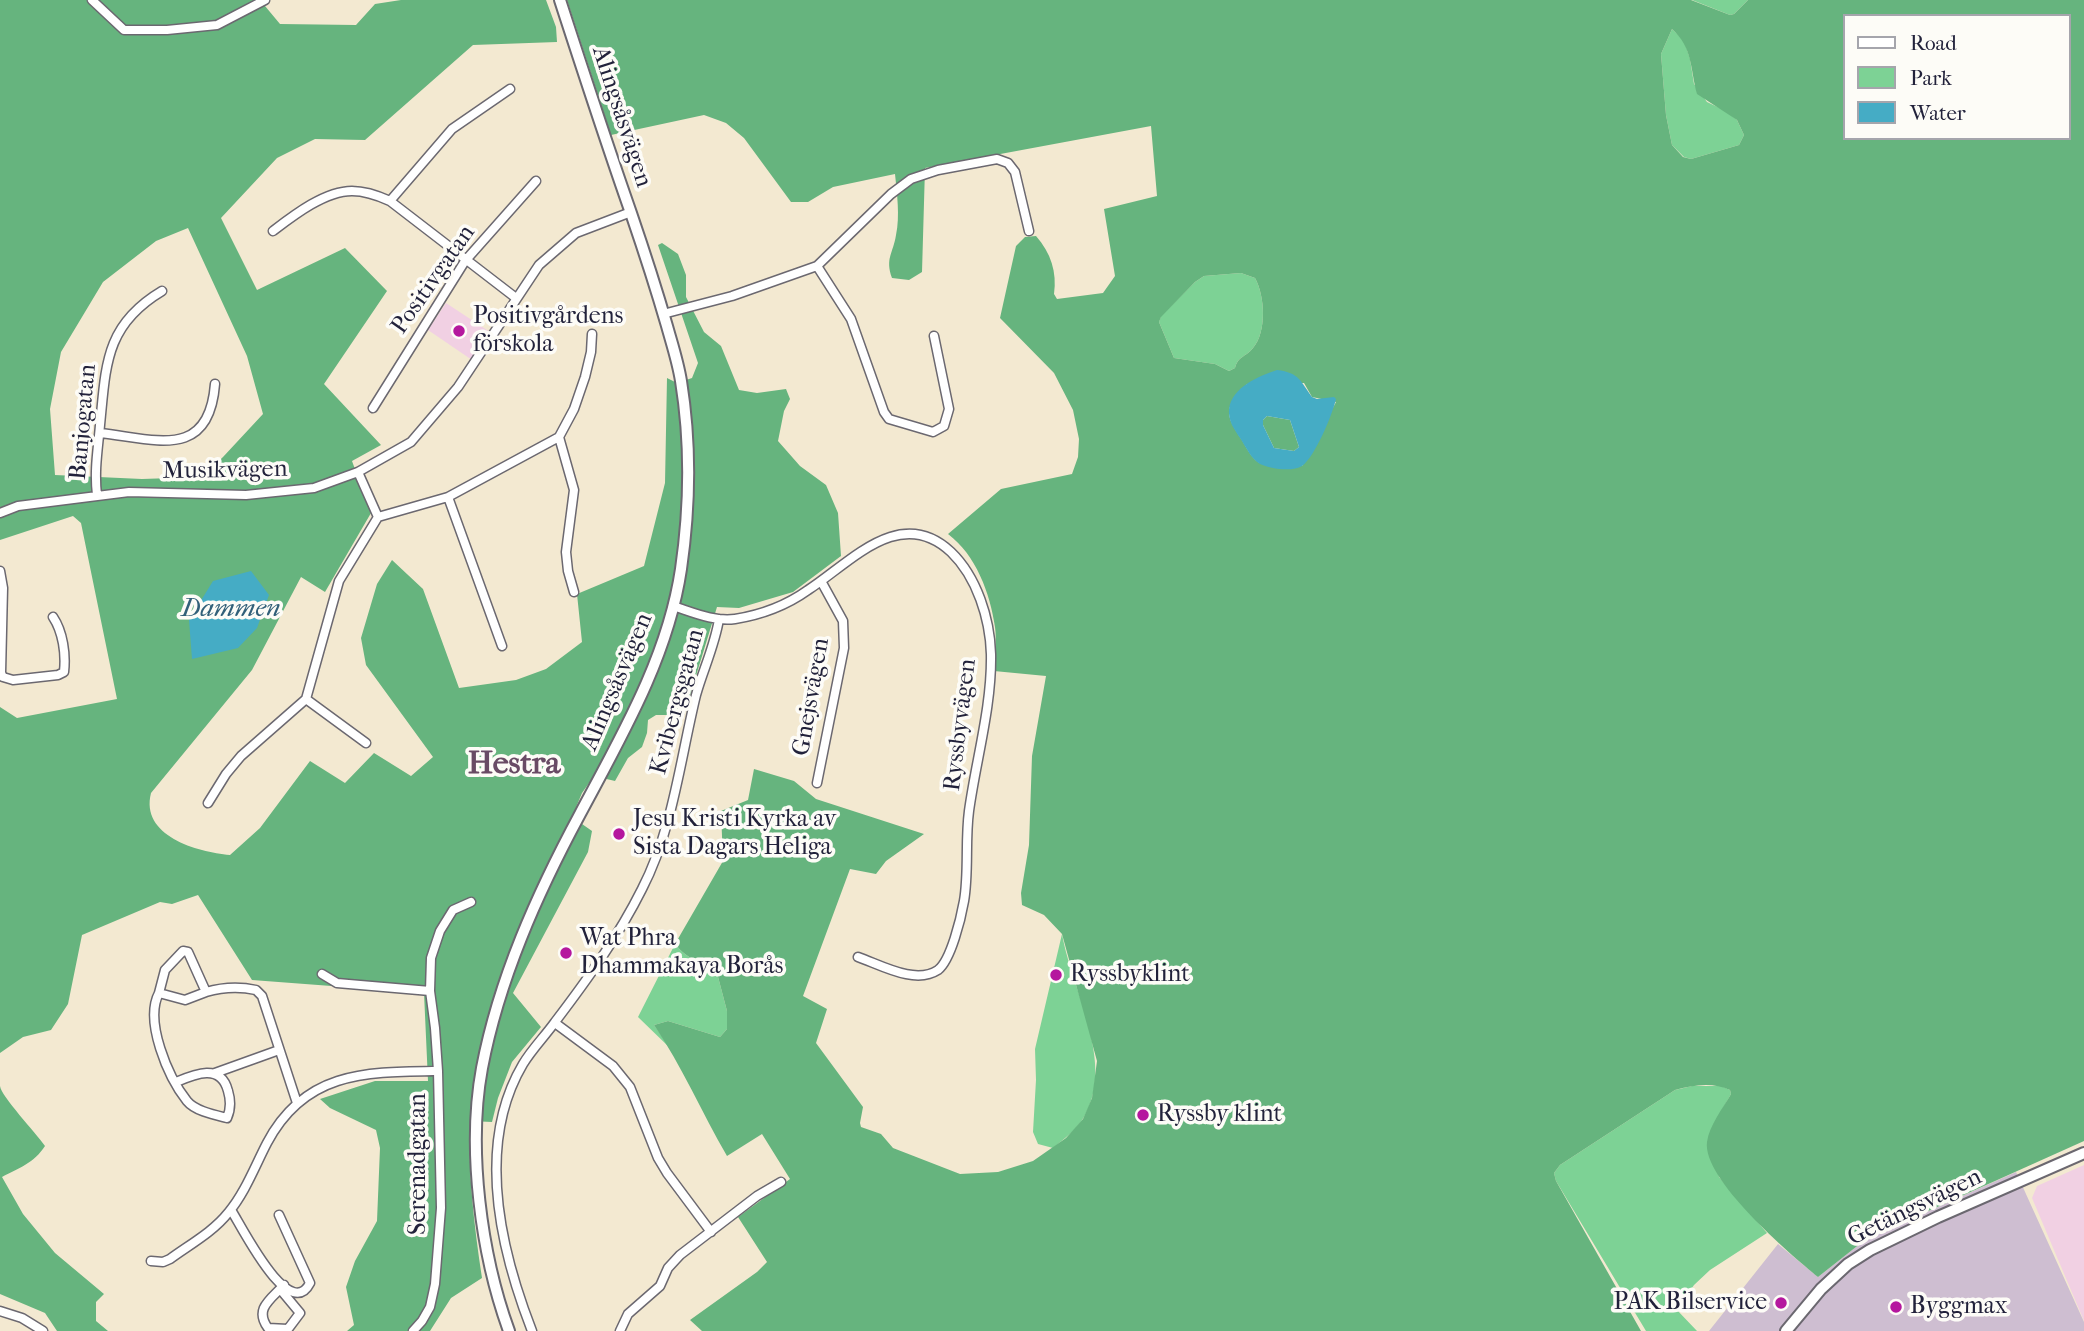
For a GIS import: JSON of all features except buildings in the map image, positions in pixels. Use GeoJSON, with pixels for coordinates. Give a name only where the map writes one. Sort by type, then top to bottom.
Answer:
{"type":"FeatureCollection","features":[{"type":"Feature","properties":{"kind":"main road","name":"Alingsåsvägen"},"geometry":{"type":"LineString","coordinates":[[509,1331],[489,1265],[483,1230],[477,1172],[481,1072],[512,962],[531,916],[567,838],[642,693],[657,657],[681,573],[685,540],[688,453],[681,377],[651,271],[560,0]]}},
{"type":"Feature","properties":{"kind":"main road","name":"Getängsvägen"},"geometry":{"type":"LineString","coordinates":[[1786,1331],[1821,1289],[1848,1264],[1870,1250],[2084,1153]]}},
{"type":"Feature","properties":{"kind":"street"},"geometry":{"type":"LineString","coordinates":[[92,0],[124,30],[167,30],[217,25],[265,0]]}},
{"type":"Feature","properties":{"kind":"street"},"geometry":{"type":"LineString","coordinates":[[390,201],[452,129],[509,89]]}},
{"type":"Feature","properties":{"kind":"street"},"geometry":{"type":"LineString","coordinates":[[663,314],[707,304],[817,266],[875,208],[911,179],[938,170],[997,159],[1008,163],[1015,172],[1029,231]]}},
{"type":"Feature","properties":{"kind":"street","name":"Positivgatan"},"geometry":{"type":"LineString","coordinates":[[373,408],[466,261],[536,181]]}},
{"type":"Feature","properties":{"kind":"street"},"geometry":{"type":"LineString","coordinates":[[273,231],[314,205],[343,191],[367,193],[390,201],[516,298]]}},
{"type":"Feature","properties":{"kind":"street","name":"Musikvägen"},"geometry":{"type":"LineString","coordinates":[[0,513],[19,506],[129,492],[246,495],[314,488],[358,472],[411,442],[458,387],[539,265],[576,233],[631,212]]}},
{"type":"Feature","properties":{"kind":"street"},"geometry":{"type":"LineString","coordinates":[[817,266],[851,319],[884,412],[889,419],[933,432],[944,426],[949,409],[934,335]]}},
{"type":"Feature","properties":{"kind":"street","name":"Banjogatan"},"geometry":{"type":"LineString","coordinates":[[97,495],[95,457],[100,433],[106,362],[123,325],[141,305],[162,291]]}},
{"type":"Feature","properties":{"kind":"street"},"geometry":{"type":"LineString","coordinates":[[208,803],[241,756],[306,699],[339,581],[378,517],[448,497],[559,437],[574,409],[585,377],[592,334]]}},
{"type":"Feature","properties":{"kind":"street"},"geometry":{"type":"LineString","coordinates":[[100,433],[181,440],[198,430],[211,414],[215,384]]}},
{"type":"Feature","properties":{"kind":"street"},"geometry":{"type":"LineString","coordinates":[[559,437],[574,490],[566,552],[568,571],[575,592]]}},
{"type":"Feature","properties":{"kind":"street"},"geometry":{"type":"LineString","coordinates":[[358,472],[378,517]]}},
{"type":"Feature","properties":{"kind":"street"},"geometry":{"type":"LineString","coordinates":[[448,497],[502,646]]}},
{"type":"Feature","properties":{"kind":"street","name":"Ryssbyvägen"},"geometry":{"type":"LineString","coordinates":[[673,606],[719,619],[734,619],[776,607],[795,599],[873,543],[888,537],[911,534],[936,541],[950,551],[972,582],[980,599],[991,653],[982,733],[968,813],[966,884],[955,934],[945,963],[926,976],[915,976],[858,957]]}},
{"type":"Feature","properties":{"kind":"street"},"geometry":{"type":"LineString","coordinates":[[0,571],[3,588],[1,673],[4,677],[13,680],[64,672],[60,627],[53,617]]}},
{"type":"Feature","properties":{"kind":"street","name":"Gnejsvägen"},"geometry":{"type":"LineString","coordinates":[[817,783],[844,648],[843,621],[821,581]]}},
{"type":"Feature","properties":{"kind":"street","name":"Kvibergsgatan"},"geometry":{"type":"LineString","coordinates":[[532,1331],[508,1257],[500,1215],[496,1156],[502,1118],[523,1064],[623,927],[657,856],[670,815],[696,695],[719,619]]}},
{"type":"Feature","properties":{"kind":"street"},"geometry":{"type":"LineString","coordinates":[[306,699],[366,743]]}},
{"type":"Feature","properties":{"kind":"street","name":"Serenadgatan"},"geometry":{"type":"LineString","coordinates":[[412,1331],[430,1307],[435,1284],[441,1208],[438,1071],[430,991],[431,958],[440,931],[453,911],[471,902]]}},
{"type":"Feature","properties":{"kind":"street"},"geometry":{"type":"LineString","coordinates":[[206,992],[188,952],[183,951],[166,970],[154,1002],[157,1039],[162,1056],[187,1102],[227,1118],[231,1106],[226,1085],[215,1073]]}},
{"type":"Feature","properties":{"kind":"street"},"geometry":{"type":"LineString","coordinates":[[322,974],[337,983],[430,991]]}},
{"type":"Feature","properties":{"kind":"street"},"geometry":{"type":"LineString","coordinates":[[159,993],[185,1000],[222,987],[256,990],[262,996],[297,1103]]}},
{"type":"Feature","properties":{"kind":"street"},"geometry":{"type":"LineString","coordinates":[[555,1023],[613,1066],[631,1087],[667,1173],[711,1232]]}},
{"type":"Feature","properties":{"kind":"street"},"geometry":{"type":"LineString","coordinates":[[176,1083],[201,1074],[215,1073],[279,1050]]}},
{"type":"Feature","properties":{"kind":"street"},"geometry":{"type":"LineString","coordinates":[[151,1261],[163,1262],[170,1259],[221,1221],[231,1210],[269,1139],[297,1103],[318,1089],[348,1077],[379,1072],[438,1071]]}},
{"type":"Feature","properties":{"kind":"street"},"geometry":{"type":"LineString","coordinates":[[620,1331],[628,1314],[660,1286],[668,1268],[757,1196],[781,1182]]}},
{"type":"Feature","properties":{"kind":"street"},"geometry":{"type":"LineString","coordinates":[[231,1210],[254,1253],[282,1287],[300,1314],[288,1329],[268,1328],[261,1312],[282,1287]]}},
{"type":"Feature","properties":{"kind":"street"},"geometry":{"type":"LineString","coordinates":[[278,1215],[310,1283],[306,1290],[300,1293],[282,1287]]}},
{"type":"Feature","properties":{"kind":"street"},"geometry":{"type":"LineString","coordinates":[[0,1311],[22,1318],[43,1331]]}},
{"type":"Feature","properties":{"kind":"shaded area","name":"Positivgårdens förskola"},"geometry":{"type":"Polygon","coordinates":[[[446,303],[490,332],[472,360],[428,330],[446,303]]]}},
{"type":"Feature","properties":{"kind":"shaded area"},"geometry":{"type":"Polygon","coordinates":[[[2084,1165],[2084,1321],[2032,1198],[2037,1186],[2084,1165]]]}},
{"type":"Feature","properties":{"kind":"shaded area"},"geometry":{"type":"Polygon","coordinates":[[[2016,1172],[2084,1322],[2084,1331],[1709,1331],[1778,1244],[1818,1277],[1861,1243],[2016,1172]]]}},
{"type":"Feature","properties":{"kind":"green space"},"geometry":{"type":"Polygon","coordinates":[[[0,0],[260,0],[280,24],[356,25],[375,4],[401,0],[546,0],[556,27],[557,42],[473,45],[365,140],[315,139],[277,158],[221,218],[257,290],[345,248],[387,291],[324,384],[381,445],[352,461],[371,513],[325,592],[301,577],[252,670],[151,793],[150,808],[154,820],[162,831],[174,839],[202,850],[230,855],[260,828],[310,761],[345,783],[374,753],[411,776],[433,757],[366,665],[361,638],[377,584],[392,560],[423,589],[459,688],[516,680],[546,669],[582,642],[577,594],[644,566],[665,483],[667,378],[677,383],[692,378],[698,363],[658,245],[662,243],[678,254],[686,275],[686,297],[704,332],[721,346],[739,390],[757,393],[786,389],[790,399],[784,411],[778,441],[800,466],[826,485],[838,513],[841,556],[793,592],[739,608],[717,607],[684,715],[656,715],[648,720],[642,747],[628,758],[615,781],[594,776],[582,793],[572,817],[592,831],[588,852],[513,993],[541,1027],[512,1062],[492,1122],[470,1121],[472,1200],[482,1278],[451,1298],[430,1331],[347,1331],[354,1325],[346,1287],[355,1261],[377,1221],[380,1148],[376,1130],[330,1108],[320,1099],[375,1081],[428,1081],[424,993],[252,980],[198,895],[172,904],[160,902],[82,935],[68,1004],[51,1030],[23,1037],[0,1053],[0,707],[17,718],[117,699],[81,523],[73,516],[0,540],[0,0]],[[188,228],[156,241],[103,282],[61,352],[50,409],[55,475],[142,479],[202,477],[263,414],[247,356],[188,228]]]}},
{"type":"Feature","properties":{"kind":"green space"},"geometry":{"type":"Polygon","coordinates":[[[567,0],[1691,0],[1730,15],[1748,0],[2084,0],[2084,1141],[1886,1230],[1861,1243],[1818,1277],[1750,1215],[1718,1175],[1709,1157],[1708,1136],[1731,1094],[1730,1090],[1703,1085],[1675,1090],[1560,1165],[1554,1173],[1556,1181],[1641,1331],[702,1331],[690,1320],[767,1262],[738,1217],[790,1179],[762,1134],[727,1156],[654,1025],[668,1021],[720,1037],[727,1029],[727,1011],[717,973],[690,957],[675,944],[723,861],[721,811],[748,800],[754,769],[794,781],[816,799],[924,834],[886,861],[876,874],[850,869],[803,996],[827,1009],[816,1043],[863,1107],[861,1127],[881,1134],[893,1148],[960,1174],[998,1172],[1033,1161],[1066,1138],[1083,1119],[1092,1098],[1097,1061],[1062,934],[1044,915],[1022,905],[1021,893],[1029,845],[1032,756],[1046,676],[994,671],[995,627],[985,588],[974,564],[948,534],[1001,489],[1072,474],[1078,457],[1079,439],[1073,410],[1054,373],[1000,318],[1016,246],[1025,237],[1036,236],[1041,242],[1052,263],[1054,294],[1057,299],[1103,293],[1115,276],[1104,209],[1157,196],[1151,126],[925,168],[922,272],[909,280],[892,278],[890,256],[898,220],[895,174],[833,187],[808,202],[791,202],[744,138],[726,123],[704,115],[611,135],[567,0]],[[1672,29],[1661,54],[1666,115],[1672,145],[1683,157],[1691,159],[1739,145],[1744,135],[1737,120],[1697,94],[1687,51],[1672,29]],[[1241,273],[1204,276],[1161,317],[1159,322],[1174,358],[1215,364],[1229,371],[1235,368],[1238,361],[1258,341],[1263,314],[1261,294],[1255,278],[1241,273]],[[1304,383],[1247,384],[1234,399],[1229,411],[1232,423],[1258,462],[1273,466],[1302,466],[1336,402],[1312,397],[1304,383]]]}},
{"type":"Feature","properties":{"kind":"green space"},"geometry":{"type":"Polygon","coordinates":[[[1692,0],[1748,0],[1730,15],[1692,0]]]}},
{"type":"Feature","properties":{"kind":"green space"},"geometry":{"type":"Polygon","coordinates":[[[1672,29],[1684,40],[1694,84],[1707,102],[1737,120],[1744,135],[1739,145],[1691,159],[1684,157],[1672,145],[1666,115],[1661,54],[1672,29]]]}},
{"type":"Feature","properties":{"kind":"green space"},"geometry":{"type":"Polygon","coordinates":[[[1241,273],[1255,278],[1261,294],[1261,333],[1253,348],[1229,371],[1215,364],[1174,358],[1159,322],[1161,316],[1204,276],[1241,273]]]}},
{"type":"Feature","properties":{"kind":"green space"},"geometry":{"type":"Polygon","coordinates":[[[1267,416],[1290,420],[1299,447],[1294,451],[1274,448],[1263,425],[1267,416]]]}},
{"type":"Feature","properties":{"kind":"green space"},"geometry":{"type":"Polygon","coordinates":[[[1062,934],[1089,1027],[1095,1074],[1093,1096],[1084,1117],[1074,1130],[1053,1148],[1038,1144],[1033,1132],[1035,1049],[1062,934]]]}},
{"type":"Feature","properties":{"kind":"green space"},"geometry":{"type":"Polygon","coordinates":[[[675,944],[690,957],[717,973],[727,1011],[727,1029],[720,1037],[668,1021],[654,1025],[671,1049],[638,1017],[675,944]]]}},
{"type":"Feature","properties":{"kind":"green space"},"geometry":{"type":"Polygon","coordinates":[[[0,1086],[12,1106],[45,1146],[31,1161],[2,1177],[23,1214],[55,1253],[104,1294],[96,1302],[96,1321],[108,1331],[57,1331],[45,1313],[0,1294],[0,1086]]]}},
{"type":"Feature","properties":{"kind":"green space"},"geometry":{"type":"Polygon","coordinates":[[[1692,1086],[1721,1086],[1730,1090],[1731,1094],[1712,1128],[1719,1177],[1767,1233],[1710,1270],[1694,1285],[1677,1310],[1697,1331],[1646,1331],[1556,1181],[1554,1173],[1560,1165],[1675,1090],[1692,1086]]]}},
{"type":"Feature","properties":{"kind":"water"},"geometry":{"type":"Polygon","coordinates":[[[1277,370],[1295,376],[1312,397],[1336,399],[1318,445],[1307,461],[1298,468],[1275,468],[1257,462],[1230,421],[1229,409],[1235,394],[1255,379],[1277,370]],[[1267,416],[1263,420],[1274,448],[1294,451],[1299,447],[1290,420],[1267,416]]]}},
{"type":"Feature","properties":{"kind":"water","name":"Dammen"},"geometry":{"type":"Polygon","coordinates":[[[251,571],[269,595],[257,628],[238,648],[192,659],[189,620],[213,581],[251,571]]]}},
{"type":"Feature","properties":{"kind":"place","name":"Positivgårdens förskola"},"geometry":{"type":"Point","coordinates":[459,331]}},
{"type":"Feature","properties":{"kind":"place","name":"Jesu Kristi Kyrka av Sista Dagars Heliga"},"geometry":{"type":"Point","coordinates":[619,834]}},
{"type":"Feature","properties":{"kind":"place","name":"Wat Phra Dhammakaya Borås"},"geometry":{"type":"Point","coordinates":[566,953]}},
{"type":"Feature","properties":{"kind":"place","name":"Ryssbyklint"},"geometry":{"type":"Point","coordinates":[1056,975]}},
{"type":"Feature","properties":{"kind":"place","name":"Ryssby klint"},"geometry":{"type":"Point","coordinates":[1143,1115]}},
{"type":"Feature","properties":{"kind":"place","name":"PAK Bilservice"},"geometry":{"type":"Point","coordinates":[1781,1303]}},
{"type":"Feature","properties":{"kind":"place","name":"Byggmax"},"geometry":{"type":"Point","coordinates":[1896,1307]}},
{"type":"Feature","properties":{"kind":"district","name":"Hestra"},"geometry":{"type":"Point","coordinates":[514,765]}}]}
